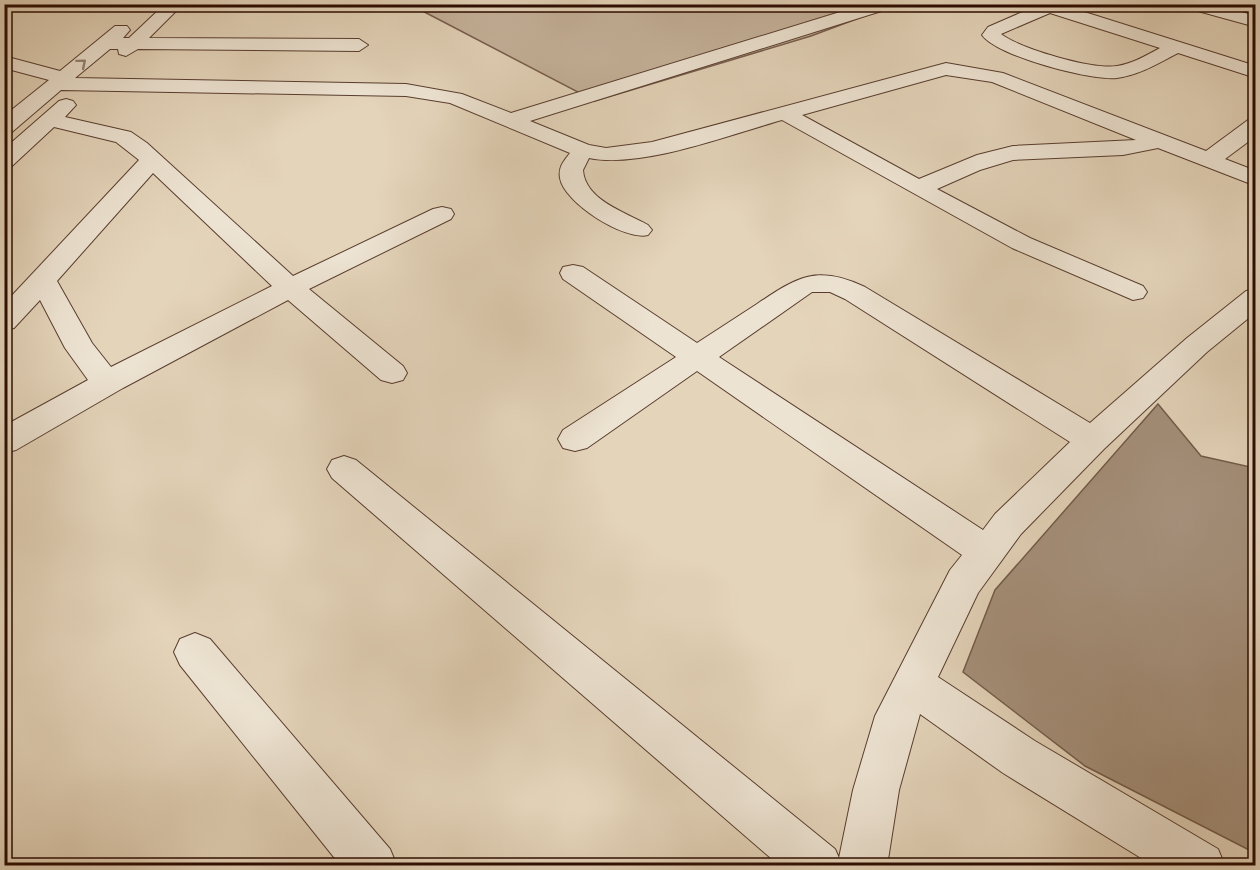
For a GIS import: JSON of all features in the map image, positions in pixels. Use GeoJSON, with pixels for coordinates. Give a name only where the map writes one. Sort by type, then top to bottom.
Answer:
{"type":"FeatureCollection","features":[{"type":"Feature","properties":{"kind":"street"},"geometry":{"type":"LineString","coordinates":[[4,7],[12,4]]}},
{"type":"Feature","properties":{"kind":"street"},"geometry":{"type":"LineString","coordinates":[[4,127],[152,4]]}},
{"type":"Feature","properties":{"kind":"street"},"geometry":{"type":"LineString","coordinates":[[4,161],[175,4]]}},
{"type":"Feature","properties":{"kind":"street"},"geometry":{"type":"LineString","coordinates":[[512,120],[885,4]]}},
{"type":"Feature","properties":{"kind":"street"},"geometry":{"type":"LineString","coordinates":[[1199,5],[1256,22]]}},
{"type":"Feature","properties":{"kind":"street"},"geometry":{"type":"LineString","coordinates":[[1176,47],[1117,72],[1087,70],[1000,42],[991,35],[994,31],[1044,6],[1176,47],[1256,72]]}},
{"type":"Feature","properties":{"kind":"street"},"geometry":{"type":"LineString","coordinates":[[105,44],[358,45]]}},
{"type":"Feature","properties":{"kind":"street"},"geometry":{"type":"LineString","coordinates":[[4,62],[59,81],[88,85],[406,90],[455,98],[583,150],[606,155],[654,149],[946,69],[996,77],[1156,142],[1256,179]]}},
{"type":"Feature","properties":{"kind":"street"},"geometry":{"type":"LineString","coordinates":[[1033,92],[1074,66]]}},
{"type":"Feature","properties":{"kind":"street"},"geometry":{"type":"LineString","coordinates":[[784,113],[1021,243],[1132,292]]}},
{"type":"Feature","properties":{"kind":"street"},"geometry":{"type":"LineString","coordinates":[[50,120],[123,137],[152,160],[289,287],[392,373]]}},
{"type":"Feature","properties":{"kind":"street"},"geometry":{"type":"LineString","coordinates":[[1207,161],[1256,125]]}},
{"type":"Feature","properties":{"kind":"street"},"geometry":{"type":"LineString","coordinates":[[919,188],[961,170],[1026,151],[1127,150],[1156,142]]}},
{"type":"Feature","properties":{"kind":"street"},"geometry":{"type":"LineString","coordinates":[[583,150],[571,170],[572,183],[580,196],[639,230]]}},
{"type":"Feature","properties":{"kind":"street"},"geometry":{"type":"LineString","coordinates":[[4,322],[152,160]]}},
{"type":"Feature","properties":{"kind":"street"},"geometry":{"type":"LineString","coordinates":[[4,441],[106,382],[289,287],[442,214]]}},
{"type":"Feature","properties":{"kind":"street"},"geometry":{"type":"LineString","coordinates":[[573,273],[987,552]]}},
{"type":"Feature","properties":{"kind":"street"},"geometry":{"type":"LineString","coordinates":[[42,279],[80,348],[106,382]]}},
{"type":"Feature","properties":{"kind":"street"},"geometry":{"type":"LineString","coordinates":[[575,439],[804,285],[824,281],[837,284],[1092,440]]}},
{"type":"Feature","properties":{"kind":"street"},"geometry":{"type":"LineString","coordinates":[[862,866],[876,790],[897,716],[964,582],[1008,524],[1092,440],[1188,352],[1256,297]]}},
{"type":"Feature","properties":{"kind":"street"},"geometry":{"type":"LineString","coordinates":[[344,469],[818,866]]}},
{"type":"Feature","properties":{"kind":"street"},"geometry":{"type":"LineString","coordinates":[[195,652],[374,866]]}},
{"type":"Feature","properties":{"kind":"street"},"geometry":{"type":"LineString","coordinates":[[913,684],[1019,757],[1201,866]]}},
{"type":"Feature","properties":{"kind":"shaded area"},"geometry":{"type":"Polygon","coordinates":[[[411,5],[894,5],[811,36],[595,101],[411,5]]]}},
{"type":"Feature","properties":{"kind":"shaded area"},"geometry":{"type":"Polygon","coordinates":[[[1158,404],[1201,456],[1255,468],[1255,853],[1085,766],[963,672],[995,590],[1158,404]]]}}]}
